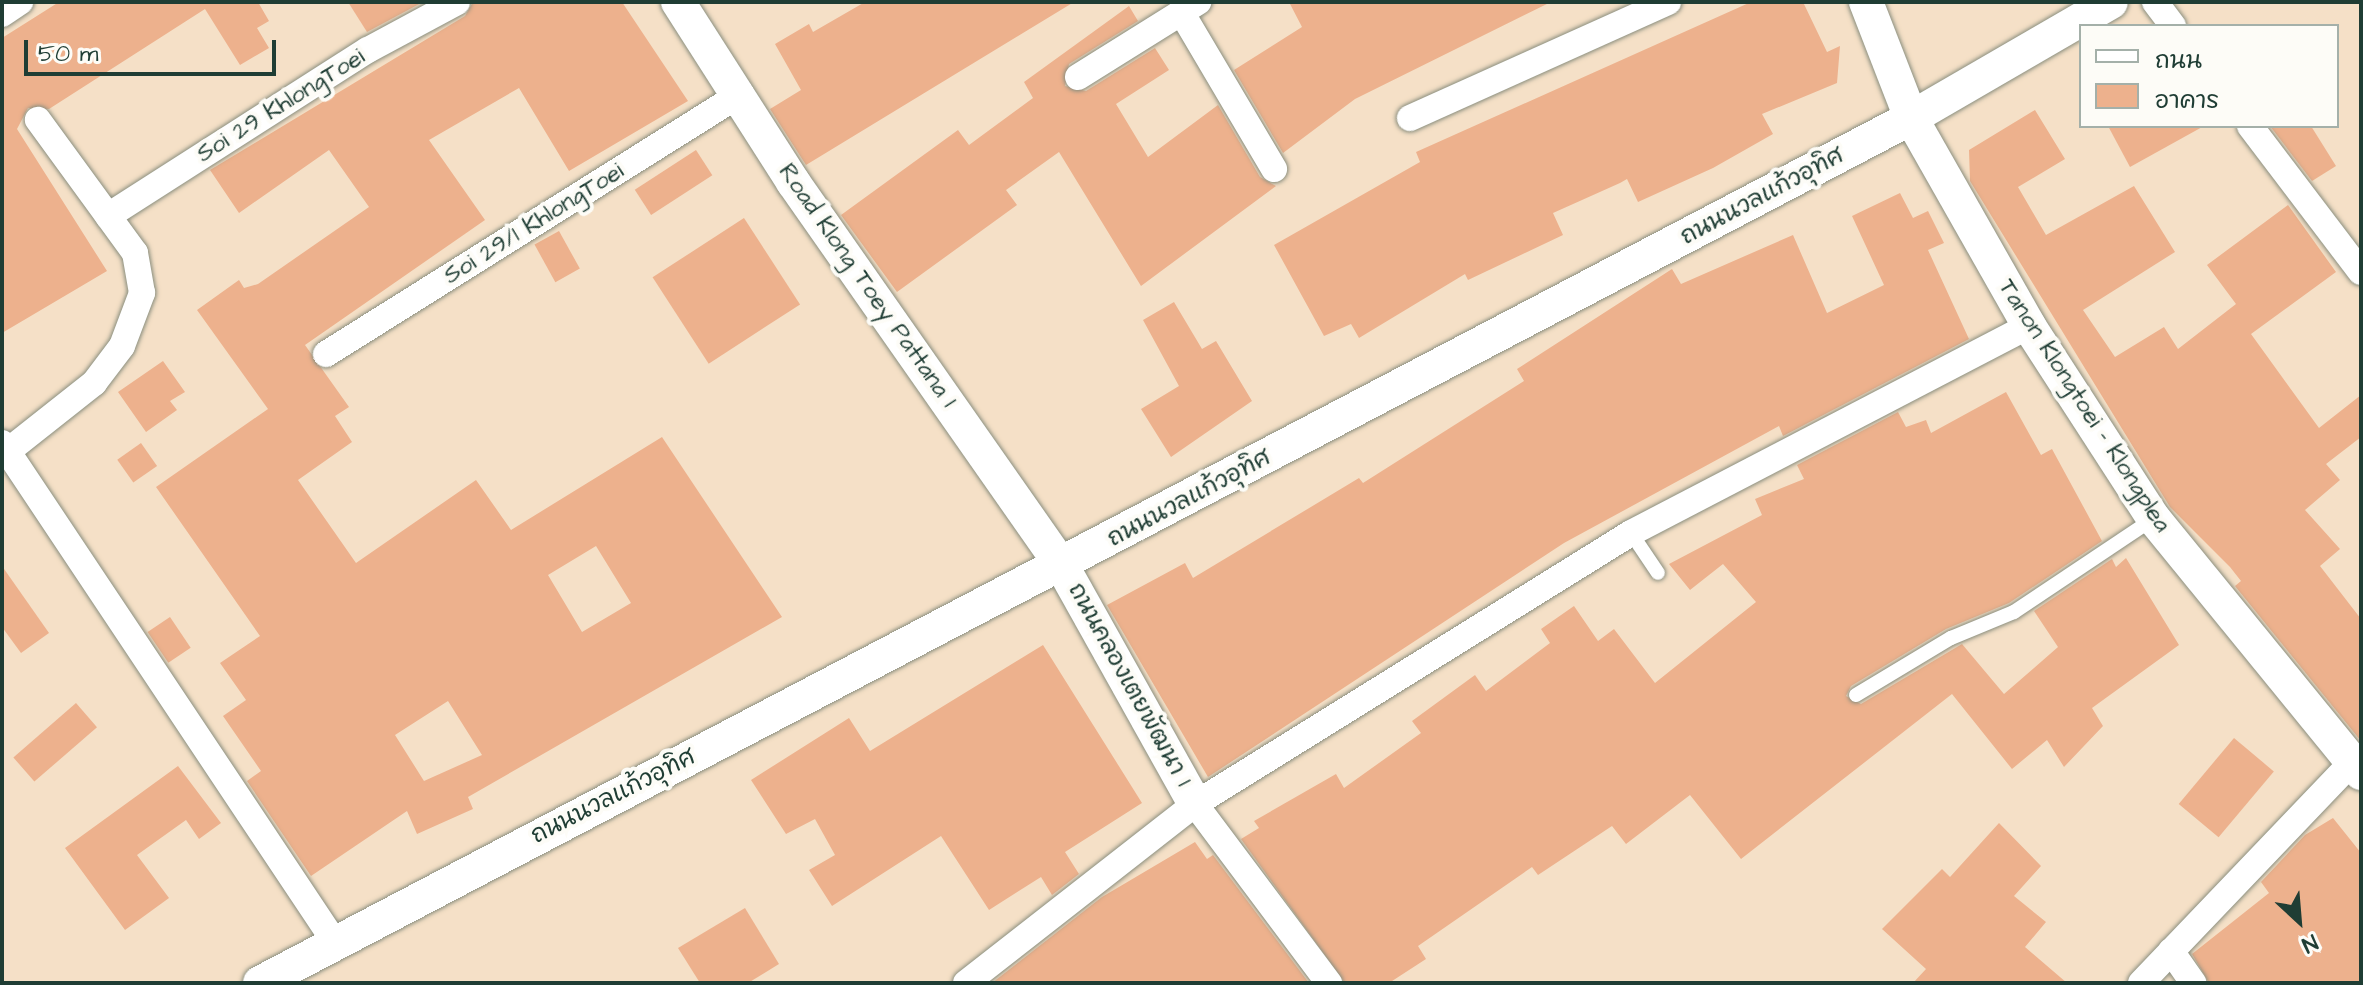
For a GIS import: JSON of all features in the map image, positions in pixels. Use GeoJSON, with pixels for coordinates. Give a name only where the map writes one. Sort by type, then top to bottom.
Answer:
{"type":"FeatureCollection","features":[{"type":"Feature","properties":{"kind":"street"},"geometry":{"type":"LineString","coordinates":[[2,14],[20,2]]}},
{"type":"Feature","properties":{"kind":"street","name":"Soi 29 KhlongToei"},"geometry":{"type":"LineString","coordinates":[[108,216],[368,50],[457,2]]}},
{"type":"Feature","properties":{"kind":"street","name":"Road Klong Toey Pattana 1"},"geometry":{"type":"LineString","coordinates":[[678,2],[741,94],[793,182],[1062,566]]}},
{"type":"Feature","properties":{"kind":"street"},"geometry":{"type":"LineString","coordinates":[[1410,118],[1668,2]]}},
{"type":"Feature","properties":{"kind":"street","name":"Tanon Klongtoei - Klongplea"},"geometry":{"type":"LineString","coordinates":[[1866,2],[1911,118],[2029,326],[2154,519],[2357,768]]}},
{"type":"Feature","properties":{"kind":"street","name":"ถนนนวลแก้วอุทิศ"},"geometry":{"type":"LineString","coordinates":[[260,983],[334,941],[1062,566],[1911,118],[2111,2]]}},
{"type":"Feature","properties":{"kind":"street"},"geometry":{"type":"LineString","coordinates":[[2155,2],[2172,24]]}},
{"type":"Feature","properties":{"kind":"street"},"geometry":{"type":"LineString","coordinates":[[1078,77],[1190,8],[1274,169]]}},
{"type":"Feature","properties":{"kind":"street","name":"Soi 29/1 KhlongToei"},"geometry":{"type":"LineString","coordinates":[[326,354],[741,94]]}},
{"type":"Feature","properties":{"kind":"street"},"geometry":{"type":"LineString","coordinates":[[38,120],[108,216],[142,275],[134,319],[94,383],[5,447],[334,941]]}},
{"type":"Feature","properties":{"kind":"street"},"geometry":{"type":"LineString","coordinates":[[2252,128],[2361,272]]}},
{"type":"Feature","properties":{"kind":"street"},"geometry":{"type":"LineString","coordinates":[[966,983],[1195,804],[1631,533],[2029,326]]}},
{"type":"Feature","properties":{"kind":"street","name":"ถนนคลองเตยพัฒนา 1"},"geometry":{"type":"LineString","coordinates":[[1062,566],[1195,804]]}},
{"type":"Feature","properties":{"kind":"street"},"geometry":{"type":"LineString","coordinates":[[2141,983],[2357,768]]}},
{"type":"Feature","properties":{"kind":"street"},"geometry":{"type":"LineString","coordinates":[[1195,804],[1329,983]]}},
{"type":"Feature","properties":{"kind":"street"},"geometry":{"type":"LineString","coordinates":[[2171,951],[2193,983]]}},
{"type":"Feature","properties":{"kind":"lane"},"geometry":{"type":"LineString","coordinates":[[1856,695],[1951,638],[2014,612],[2154,519]]}},
{"type":"Feature","properties":{"kind":"lane"},"geometry":{"type":"LineString","coordinates":[[1631,533],[1658,573]]}},
{"type":"Feature","properties":{"kind":"building"},"geometry":{"type":"Polygon","coordinates":[[[59,2],[258,2],[269,21],[257,28],[269,48],[240,65],[205,9],[49,109],[28,108],[17,129],[107,271],[2,333],[2,38],[59,2]]]}},
{"type":"Feature","properties":{"kind":"building"},"geometry":{"type":"Polygon","coordinates":[[[348,2],[423,2],[367,32],[348,2]]]}},
{"type":"Feature","properties":{"kind":"building"},"geometry":{"type":"Polygon","coordinates":[[[473,2],[622,2],[688,101],[569,171],[519,88],[429,140],[485,220],[305,345],[349,407],[335,416],[352,442],[298,480],[356,563],[476,480],[511,530],[662,437],[782,617],[468,797],[473,809],[417,834],[407,811],[311,876],[247,781],[261,771],[223,716],[246,700],[220,663],[260,636],[156,487],[268,409],[197,310],[239,280],[244,288],[258,284],[369,207],[329,150],[239,213],[210,170],[465,16],[473,2]],[[596,546],[548,575],[582,632],[631,603],[596,546]],[[448,701],[395,735],[424,781],[482,755],[448,701]]]}},
{"type":"Feature","properties":{"kind":"building"},"geometry":{"type":"Polygon","coordinates":[[[865,2],[1074,2],[806,165],[770,109],[801,90],[775,44],[809,24],[813,32],[865,2]]]}},
{"type":"Feature","properties":{"kind":"building"},"geometry":{"type":"Polygon","coordinates":[[[1289,2],[1551,2],[1355,99],[1283,153],[1234,70],[1302,27],[1289,2]]]}},
{"type":"Feature","properties":{"kind":"building"},"geometry":{"type":"Polygon","coordinates":[[[1751,2],[1803,2],[1827,52],[1840,46],[1837,83],[1762,114],[1773,134],[1713,168],[1638,202],[1627,179],[1553,213],[1563,235],[1468,280],[1465,274],[1359,338],[1351,324],[1324,336],[1274,245],[1420,162],[1416,152],[1751,2]]]}},
{"type":"Feature","properties":{"kind":"building"},"geometry":{"type":"Polygon","coordinates":[[[1129,6],[1138,21],[1069,64],[1065,86],[1086,91],[1155,48],[1169,70],[1116,104],[1148,157],[1218,105],[1260,177],[1276,186],[1141,286],[1059,152],[1006,190],[1017,205],[897,292],[841,215],[958,130],[969,145],[1033,98],[1024,82],[1129,6]]]}},
{"type":"Feature","properties":{"kind":"building"},"geometry":{"type":"Polygon","coordinates":[[[2035,110],[2065,159],[2018,187],[2046,235],[2134,186],[2175,252],[2083,310],[2115,357],[2164,327],[2178,349],[2236,304],[2207,265],[2288,205],[2336,272],[2251,334],[2319,428],[2361,395],[2361,437],[2326,464],[2340,480],[2305,510],[2340,549],[2320,566],[2361,619],[2361,741],[2235,586],[2241,581],[2230,567],[2170,507],[1970,181],[1969,150],[2035,110]]]}},
{"type":"Feature","properties":{"kind":"building"},"geometry":{"type":"Polygon","coordinates":[[[2109,128],[2200,128],[2130,167],[2109,128]]]}},
{"type":"Feature","properties":{"kind":"building"},"geometry":{"type":"Polygon","coordinates":[[[2272,128],[2312,128],[2336,166],[2312,181],[2272,128]]]}},
{"type":"Feature","properties":{"kind":"building"},"geometry":{"type":"Polygon","coordinates":[[[696,150],[712,175],[651,215],[635,190],[696,150]]]}},
{"type":"Feature","properties":{"kind":"building"},"geometry":{"type":"Polygon","coordinates":[[[1900,193],[1913,218],[1928,211],[1944,243],[1928,250],[1969,339],[1783,436],[1779,426],[1564,543],[1208,777],[1107,605],[1185,563],[1193,578],[1359,478],[1363,483],[1524,381],[1517,369],[1672,269],[1681,284],[1793,235],[1827,313],[1884,285],[1852,216],[1900,193]]]}},
{"type":"Feature","properties":{"kind":"building"},"geometry":{"type":"Polygon","coordinates":[[[744,218],[800,304],[709,364],[653,277],[744,218]]]}},
{"type":"Feature","properties":{"kind":"building"},"geometry":{"type":"Polygon","coordinates":[[[559,231],[580,269],[555,282],[535,245],[559,231]]]}},
{"type":"Feature","properties":{"kind":"building"},"geometry":{"type":"Polygon","coordinates":[[[1174,302],[1202,349],[1216,341],[1252,401],[1171,457],[1141,409],[1179,386],[1143,320],[1174,302]]]}},
{"type":"Feature","properties":{"kind":"building"},"geometry":{"type":"Polygon","coordinates":[[[163,361],[185,392],[170,401],[177,410],[146,432],[118,392],[163,361]]]}},
{"type":"Feature","properties":{"kind":"building"},"geometry":{"type":"Polygon","coordinates":[[[2006,392],[2041,455],[2052,449],[2102,541],[2009,603],[1946,629],[1851,686],[1846,696],[1861,704],[1962,644],[2004,694],[2058,647],[2034,611],[2112,559],[2116,567],[2126,558],[2179,645],[2092,708],[2103,726],[2064,767],[2047,740],[2012,769],[1952,694],[1741,859],[1690,795],[1626,844],[1612,826],[1538,875],[1532,867],[1418,946],[1426,959],[1389,983],[1345,983],[1241,839],[1259,828],[1254,821],[1336,774],[1344,788],[1421,733],[1412,721],[1475,675],[1486,691],[1550,643],[1541,629],[1574,606],[1598,641],[1614,629],[1655,683],[1756,602],[1723,564],[1690,590],[1669,564],[1762,515],[1755,499],[1804,479],[1797,465],[1898,412],[1906,427],[1926,420],[1931,433],[2006,392]]]}},
{"type":"Feature","properties":{"kind":"building"},"geometry":{"type":"Polygon","coordinates":[[[141,443],[157,466],[133,483],[117,460],[141,443]]]}},
{"type":"Feature","properties":{"kind":"building"},"geometry":{"type":"Polygon","coordinates":[[[2,566],[49,633],[21,653],[2,627],[2,566]]]}},
{"type":"Feature","properties":{"kind":"building"},"geometry":{"type":"Polygon","coordinates":[[[170,617],[191,648],[168,663],[148,632],[170,617]]]}},
{"type":"Feature","properties":{"kind":"building"},"geometry":{"type":"Polygon","coordinates":[[[1043,645],[1142,803],[1065,852],[1079,874],[1052,895],[1041,877],[989,910],[941,836],[832,906],[809,870],[835,855],[815,819],[786,834],[751,780],[849,718],[870,751],[1043,645]]]}},
{"type":"Feature","properties":{"kind":"building"},"geometry":{"type":"Polygon","coordinates":[[[76,703],[97,727],[34,782],[13,757],[76,703]]]}},
{"type":"Feature","properties":{"kind":"building"},"geometry":{"type":"Polygon","coordinates":[[[2234,738],[2274,771],[2219,837],[2179,804],[2234,738]]]}},
{"type":"Feature","properties":{"kind":"building"},"geometry":{"type":"Polygon","coordinates":[[[178,766],[221,823],[199,839],[186,820],[137,855],[169,898],[125,930],[65,848],[178,766]]]}},
{"type":"Feature","properties":{"kind":"building"},"geometry":{"type":"Polygon","coordinates":[[[2333,818],[2361,853],[2361,983],[2209,983],[2192,954],[2269,893],[2261,882],[2305,835],[2333,818]]]}},
{"type":"Feature","properties":{"kind":"building"},"geometry":{"type":"Polygon","coordinates":[[[1999,823],[2041,866],[2014,896],[2046,922],[2025,947],[2067,983],[1913,983],[1926,969],[1882,929],[1942,869],[1950,877],[1999,823]]]}},
{"type":"Feature","properties":{"kind":"building"},"geometry":{"type":"Polygon","coordinates":[[[1195,842],[1207,859],[1213,855],[1309,983],[992,983],[1102,897],[1195,842]]]}},
{"type":"Feature","properties":{"kind":"building"},"geometry":{"type":"Polygon","coordinates":[[[745,908],[779,964],[748,983],[700,983],[678,948],[745,908]]]}}]}
